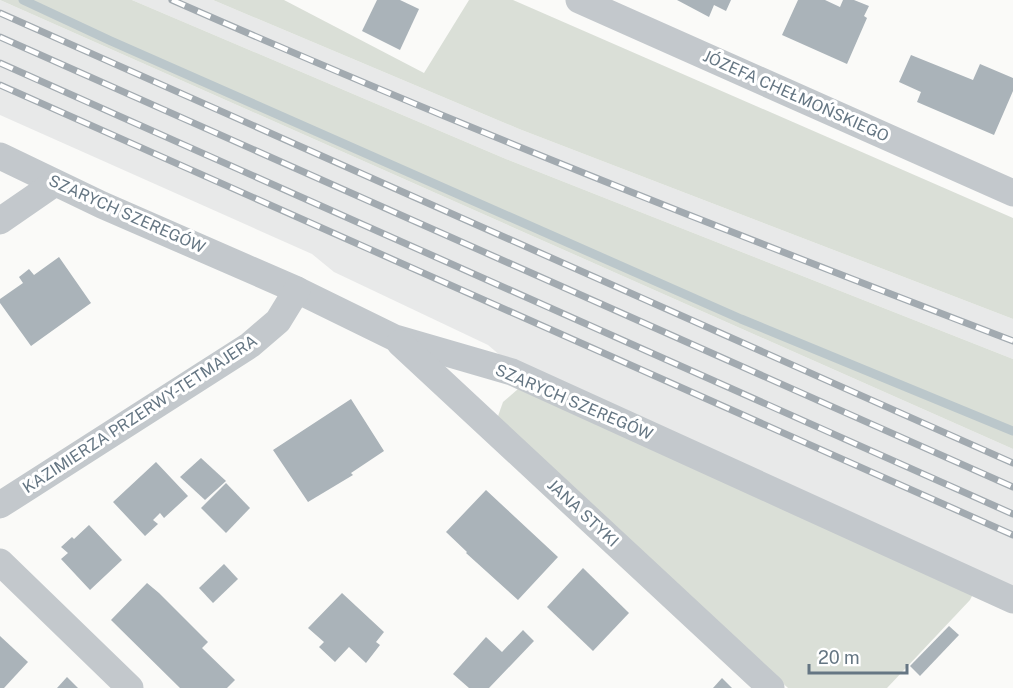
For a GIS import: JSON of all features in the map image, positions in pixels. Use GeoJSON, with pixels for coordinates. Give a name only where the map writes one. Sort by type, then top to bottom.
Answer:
{"type":"FeatureCollection","features":[{"type":"Feature","properties":{"kind":"street","name":"JÓZEFA CHEŁMOŃSKIEGO"},"geometry":{"type":"LineString","coordinates":[[579,0],[1013,193]]}},
{"type":"Feature","properties":{"kind":"street","name":"SZARYCH SZEREGÓW"},"geometry":{"type":"LineString","coordinates":[[0,156],[55,183],[297,290],[395,338],[512,372],[1013,600]]}},
{"type":"Feature","properties":{"kind":"street"},"geometry":{"type":"LineString","coordinates":[[0,221],[55,183]]}},
{"type":"Feature","properties":{"kind":"street","name":"KAZIMIERZA PRZERWY-TETMAJERA"},"geometry":{"type":"LineString","coordinates":[[0,505],[250,345],[278,321],[297,290]]}},
{"type":"Feature","properties":{"kind":"street","name":"JANA STYKI"},"geometry":{"type":"LineString","coordinates":[[395,338],[771,688]]}},
{"type":"Feature","properties":{"kind":"street"},"geometry":{"type":"LineString","coordinates":[[0,562],[130,688]]}},
{"type":"Feature","properties":{"kind":"shaded area"},"geometry":{"type":"Polygon","coordinates":[[[0,0],[1013,449],[1013,592],[508,362],[488,345],[334,272],[312,254],[0,115],[0,0]]]}},
{"type":"Feature","properties":{"kind":"shaded area"},"geometry":{"type":"Polygon","coordinates":[[[0,0],[132,0],[506,159],[1013,359],[1013,449],[0,0]]]}},
{"type":"Feature","properties":{"kind":"shaded area"},"geometry":{"type":"Polygon","coordinates":[[[132,0],[213,0],[519,129],[1013,319],[1013,359],[506,159],[132,0]]]}},
{"type":"Feature","properties":{"kind":"shaded area"},"geometry":{"type":"Polygon","coordinates":[[[213,0],[284,0],[424,73],[469,0],[513,0],[1013,218],[1013,319],[519,129],[213,0]]]}},
{"type":"Feature","properties":{"kind":"shaded area"},"geometry":{"type":"Polygon","coordinates":[[[518,389],[974,592],[970,600],[887,688],[788,688],[497,419],[503,402],[518,389]]]}},
{"type":"Feature","properties":{"kind":"building"},"geometry":{"type":"Polygon","coordinates":[[[377,0],[400,0],[419,9],[400,50],[362,31],[377,0]]]}},
{"type":"Feature","properties":{"kind":"building"},"geometry":{"type":"Polygon","coordinates":[[[677,0],[731,0],[726,11],[714,5],[709,17],[677,0]]]}},
{"type":"Feature","properties":{"kind":"building"},"geometry":{"type":"Polygon","coordinates":[[[798,0],[825,0],[840,7],[843,0],[854,0],[869,6],[864,16],[867,18],[847,64],[782,35],[798,0]]]}},
{"type":"Feature","properties":{"kind":"building"},"geometry":{"type":"Polygon","coordinates":[[[911,55],[973,80],[980,64],[1013,78],[1013,91],[994,135],[917,102],[921,92],[899,82],[911,55]]]}},
{"type":"Feature","properties":{"kind":"building"},"geometry":{"type":"Polygon","coordinates":[[[59,257],[91,303],[31,346],[0,303],[0,299],[23,283],[19,277],[29,269],[34,275],[59,257]]]}},
{"type":"Feature","properties":{"kind":"building"},"geometry":{"type":"Polygon","coordinates":[[[351,399],[384,451],[351,473],[353,475],[308,502],[273,450],[351,399]]]}},
{"type":"Feature","properties":{"kind":"building"},"geometry":{"type":"Polygon","coordinates":[[[201,458],[226,481],[205,500],[180,477],[201,458]]]}},
{"type":"Feature","properties":{"kind":"building"},"geometry":{"type":"Polygon","coordinates":[[[156,462],[188,496],[164,518],[160,513],[153,520],[158,524],[145,536],[113,502],[156,462]]]}},
{"type":"Feature","properties":{"kind":"building"},"geometry":{"type":"Polygon","coordinates":[[[226,483],[250,508],[226,533],[201,508],[226,483]]]}},
{"type":"Feature","properties":{"kind":"building"},"geometry":{"type":"Polygon","coordinates":[[[486,490],[558,557],[518,600],[446,532],[486,490]]]}},
{"type":"Feature","properties":{"kind":"building"},"geometry":{"type":"Polygon","coordinates":[[[89,525],[122,560],[90,590],[61,559],[68,553],[61,547],[89,525]]]}},
{"type":"Feature","properties":{"kind":"building"},"geometry":{"type":"Polygon","coordinates":[[[224,564],[238,579],[213,603],[199,588],[224,564]]]}},
{"type":"Feature","properties":{"kind":"building"},"geometry":{"type":"Polygon","coordinates":[[[583,568],[629,613],[593,651],[547,607],[583,568]]]}},
{"type":"Feature","properties":{"kind":"building"},"geometry":{"type":"Polygon","coordinates":[[[147,583],[208,642],[202,648],[235,680],[227,688],[180,688],[111,620],[147,583]]]}},
{"type":"Feature","properties":{"kind":"building"},"geometry":{"type":"Polygon","coordinates":[[[342,593],[384,632],[376,642],[380,645],[366,663],[349,647],[335,662],[319,647],[324,642],[308,628],[342,593]]]}},
{"type":"Feature","properties":{"kind":"building"},"geometry":{"type":"Polygon","coordinates":[[[949,626],[959,635],[920,676],[910,666],[949,626]]]}},
{"type":"Feature","properties":{"kind":"building"},"geometry":{"type":"Polygon","coordinates":[[[523,630],[534,641],[489,688],[469,688],[453,674],[486,637],[502,652],[523,630]]]}},
{"type":"Feature","properties":{"kind":"building"},"geometry":{"type":"Polygon","coordinates":[[[0,636],[28,662],[4,688],[0,688],[0,636]]]}},
{"type":"Feature","properties":{"kind":"building"},"geometry":{"type":"Polygon","coordinates":[[[67,677],[78,688],[57,688],[67,677]]]}},
{"type":"Feature","properties":{"kind":"building"},"geometry":{"type":"Polygon","coordinates":[[[722,678],[732,688],[713,688],[722,678]]]}},
{"type":"Feature","properties":{"kind":"waterway"},"geometry":{"type":"LineString","coordinates":[[23,0],[741,319],[1013,431]]}},
{"type":"Feature","properties":{"kind":"railway"},"geometry":{"type":"LineString","coordinates":[[172,0],[381,90],[591,176],[1013,341]]}},
{"type":"Feature","properties":{"kind":"railway"},"geometry":{"type":"LineString","coordinates":[[0,13],[1013,463]]}},
{"type":"Feature","properties":{"kind":"railway"},"geometry":{"type":"LineString","coordinates":[[0,37],[1013,487]]}},
{"type":"Feature","properties":{"kind":"railway"},"geometry":{"type":"LineString","coordinates":[[0,63],[1013,514]]}},
{"type":"Feature","properties":{"kind":"railway"},"geometry":{"type":"LineString","coordinates":[[0,85],[1013,535]]}}]}
